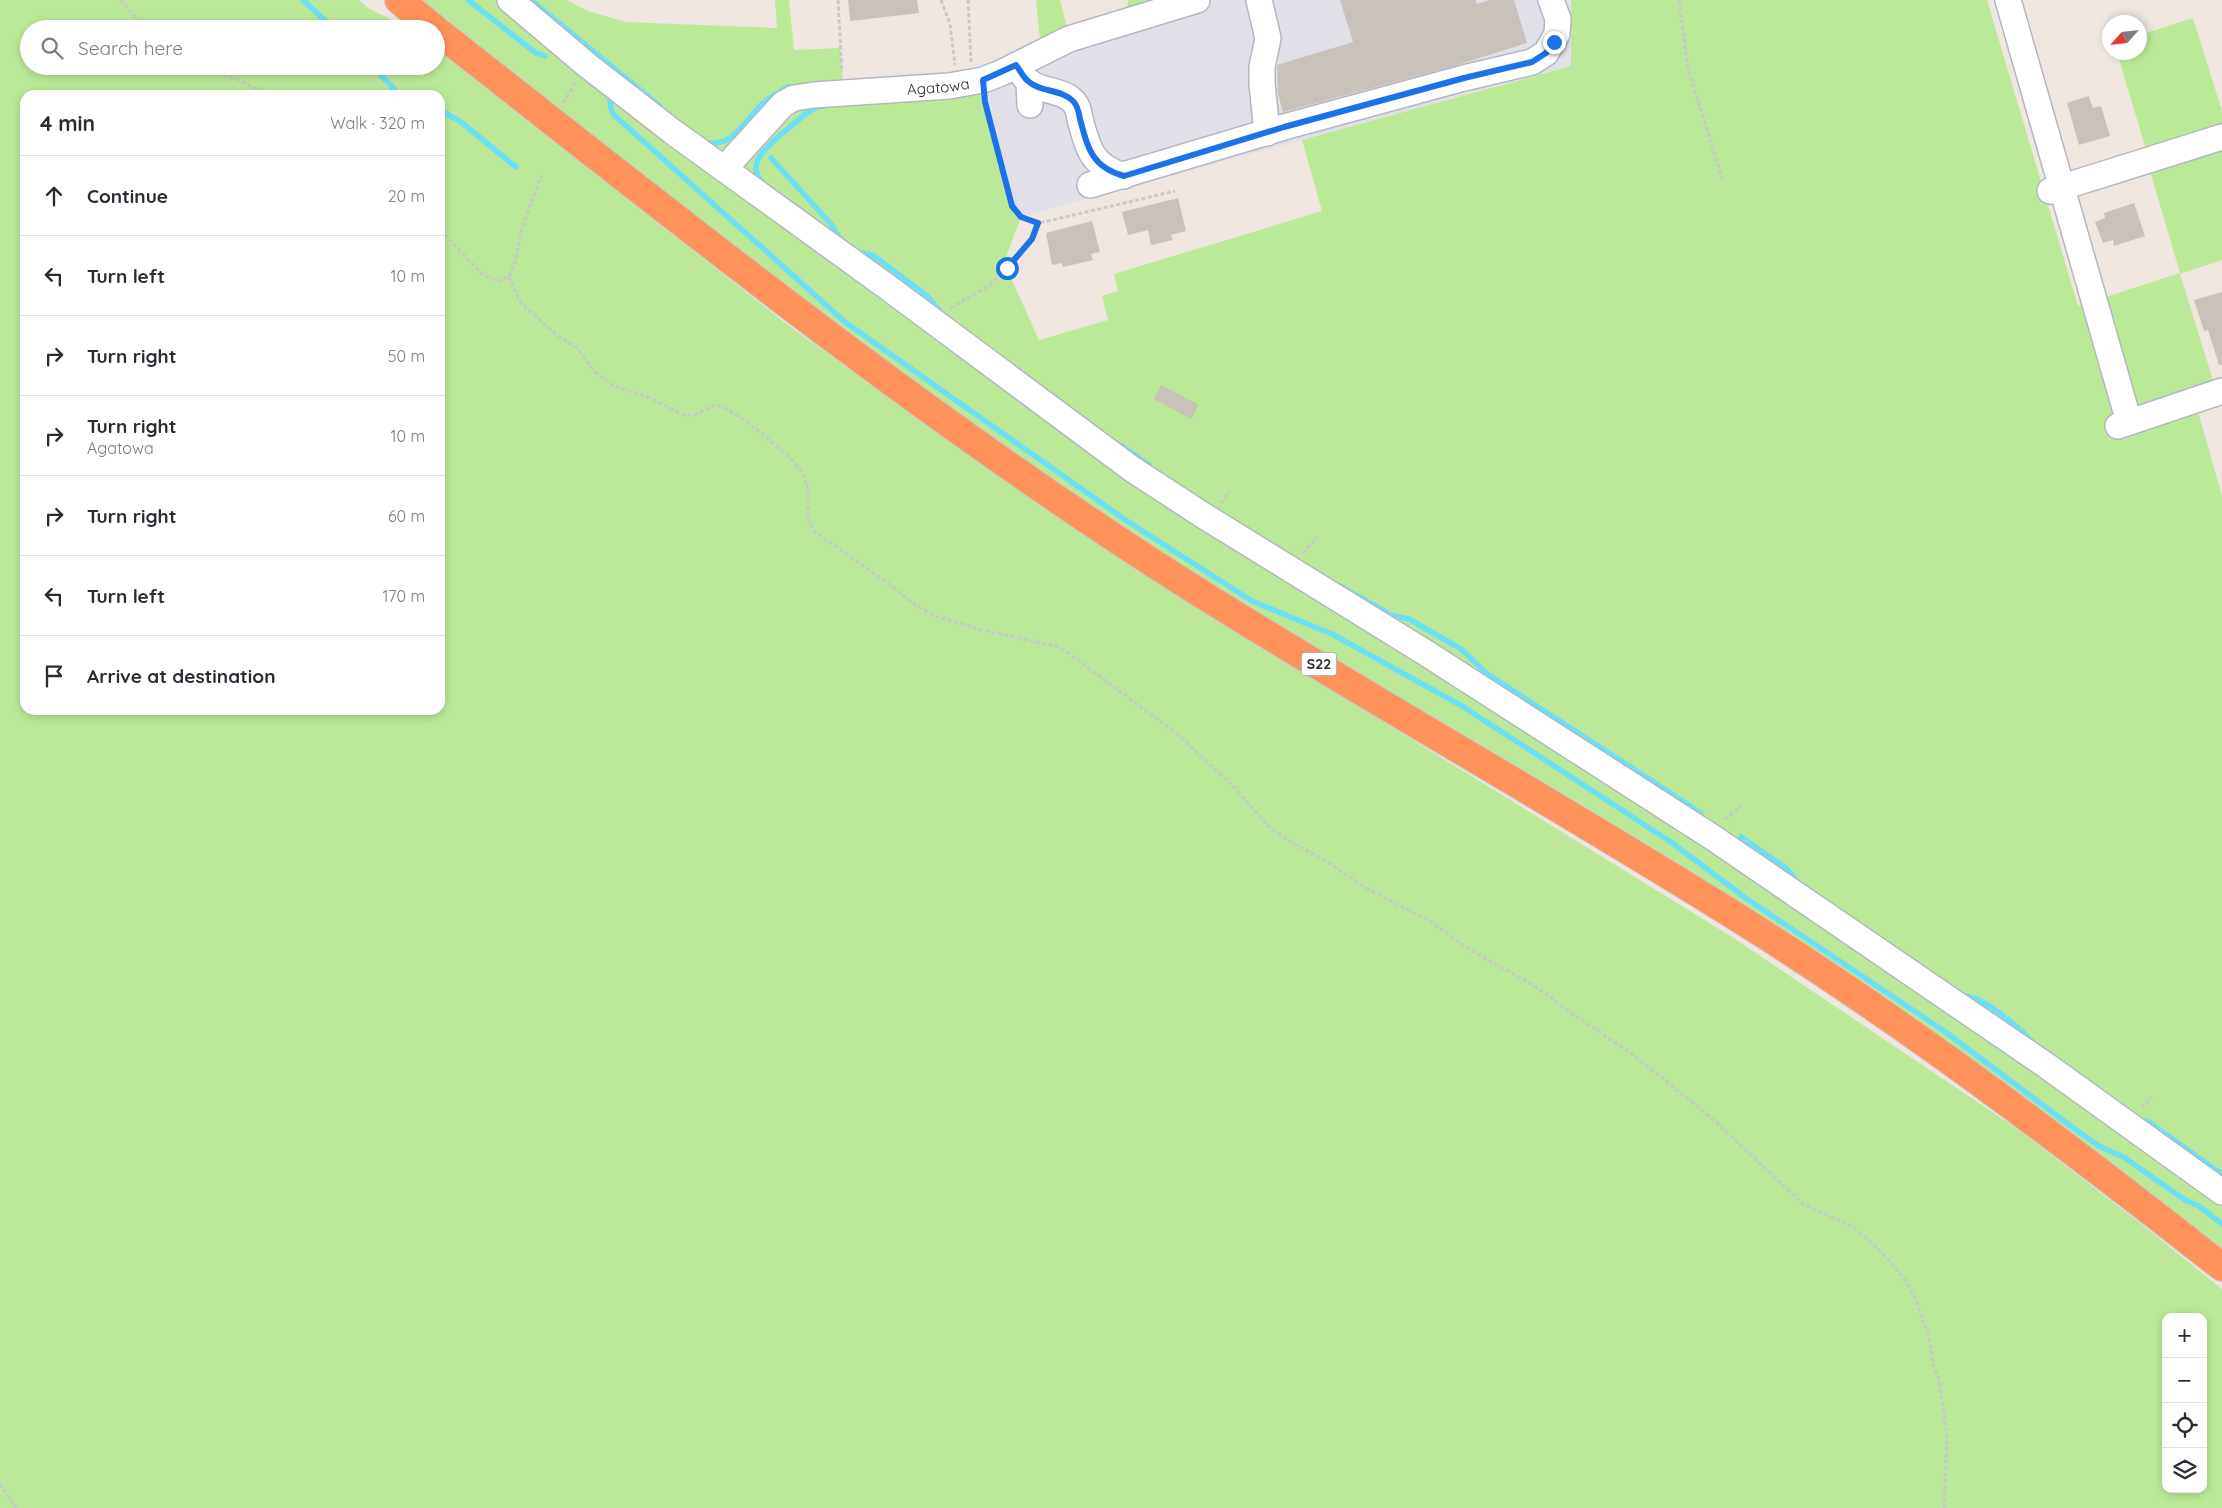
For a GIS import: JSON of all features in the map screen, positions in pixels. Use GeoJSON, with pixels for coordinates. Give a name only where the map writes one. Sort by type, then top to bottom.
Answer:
{"type":"FeatureCollection","features":[{"type":"Feature","properties":{"kind":"highway","name":"S22"},"geometry":{"type":"LineString","coordinates":[[399,0],[425,20]]}},
{"type":"Feature","properties":{"kind":"highway","name":"S22"},"geometry":{"type":"LineString","coordinates":[[445,36],[780,299],[888,381],[988,451],[1192,588],[1636,854],[1766,936],[1888,1017],[2032,1120],[2222,1267]]}},
{"type":"Feature","properties":{"kind":"street"},"geometry":{"type":"LineString","coordinates":[[510,0],[587,65],[724,169],[936,323],[1132,469],[1210,520],[1426,653],[1712,837],[2047,1066],[2222,1192]]}},
{"type":"Feature","properties":{"kind":"street","name":"Agatowa"},"geometry":{"type":"LineString","coordinates":[[724,169],[788,100],[804,96],[971,82],[1025,84],[1069,39],[1197,0]]}},
{"type":"Feature","properties":{"kind":"street"},"geometry":{"type":"LineString","coordinates":[[1259,0],[1268,38],[1262,67],[1267,133]]}},
{"type":"Feature","properties":{"kind":"street"},"geometry":{"type":"LineString","coordinates":[[1090,185],[1464,78],[1532,62],[1546,53],[1557,34],[1558,19],[1551,0]]}},
{"type":"Feature","properties":{"kind":"street"},"geometry":{"type":"LineString","coordinates":[[2008,0],[2056,189],[2123,424],[2222,391]]}},
{"type":"Feature","properties":{"kind":"street"},"geometry":{"type":"LineString","coordinates":[[1025,84],[1060,93],[1074,102],[1078,108],[1086,143],[1094,158],[1107,169],[1124,176]]}},
{"type":"Feature","properties":{"kind":"street"},"geometry":{"type":"LineString","coordinates":[[2056,189],[2222,137]]}},
{"type":"Feature","properties":{"kind":"path"},"geometry":{"type":"LineString","coordinates":[[120,0],[139,20]]}},
{"type":"Feature","properties":{"kind":"path"},"geometry":{"type":"LineString","coordinates":[[838,0],[844,93]]}},
{"type":"Feature","properties":{"kind":"path"},"geometry":{"type":"LineString","coordinates":[[942,0],[971,82],[985,102],[1012,206],[1021,217],[1038,223],[1175,191]]}},
{"type":"Feature","properties":{"kind":"path"},"geometry":{"type":"LineString","coordinates":[[968,0],[971,82]]}},
{"type":"Feature","properties":{"kind":"path"},"geometry":{"type":"LineString","coordinates":[[1679,0],[1688,69],[1722,181]]}},
{"type":"Feature","properties":{"kind":"path"},"geometry":{"type":"LineString","coordinates":[[560,108],[587,65]]}},
{"type":"Feature","properties":{"kind":"path"},"geometry":{"type":"LineString","coordinates":[[226,75],[260,90]]}},
{"type":"Feature","properties":{"kind":"path"},"geometry":{"type":"LineString","coordinates":[[445,235],[484,276],[497,282],[509,277],[516,262],[522,229],[541,176]]}},
{"type":"Feature","properties":{"kind":"path"},"geometry":{"type":"LineString","coordinates":[[936,323],[954,305],[989,286],[1032,239],[1038,223]]}},
{"type":"Feature","properties":{"kind":"path"},"geometry":{"type":"LineString","coordinates":[[509,277],[520,302],[558,336],[576,348],[595,372],[614,386],[650,398],[686,416],[696,414],[712,406],[722,406],[755,428],[789,457],[804,473],[808,489],[808,520],[815,532],[893,587],[911,602],[932,614],[982,630],[1060,647],[1176,733],[1234,787],[1267,825],[1292,843],[1323,859],[1366,888],[1433,924],[1470,950],[1550,996],[1564,1008],[1635,1056],[1682,1094],[1716,1122],[1803,1204],[1851,1226],[1864,1236],[1890,1261],[1905,1280],[1914,1295],[1929,1337],[1934,1367],[1939,1379],[1947,1435],[1944,1508]]}},
{"type":"Feature","properties":{"kind":"path"},"geometry":{"type":"LineString","coordinates":[[0,1484],[16,1508]]}},
{"type":"Feature","properties":{"kind":"shaded area"},"geometry":{"type":"Polygon","coordinates":[[[1197,0],[1571,0],[1571,66],[1021,217],[1012,206],[985,102],[983,80],[1197,0]]]}},
{"type":"Feature","properties":{"kind":"green space"},"geometry":{"type":"Polygon","coordinates":[[[0,0],[359,0],[368,8],[392,20],[20,20],[20,75],[445,75],[445,56],[788,325],[909,412],[1157,582],[1732,937],[2019,1130],[2222,1289],[2222,1508],[0,1508],[0,0]]]}},
{"type":"Feature","properties":{"kind":"green space"},"geometry":{"type":"Polygon","coordinates":[[[422,0],[567,0],[588,11],[626,22],[777,28],[775,0],[789,0],[794,50],[840,48],[844,93],[983,80],[985,102],[1012,206],[1021,217],[1004,262],[1039,340],[1108,320],[1102,296],[1118,291],[1114,274],[1322,211],[1302,140],[1571,66],[1571,0],[1987,0],[2078,306],[2180,273],[2147,161],[2149,159],[2119,60],[2147,60],[2147,33],[2193,18],[2222,111],[2222,260],[2180,274],[2217,393],[2195,401],[2222,496],[2222,1251],[1976,1062],[1823,956],[1639,840],[1265,616],[1081,499],[911,381],[665,193],[422,0]]]}},
{"type":"Feature","properties":{"kind":"green space"},"geometry":{"type":"Polygon","coordinates":[[[1036,0],[1060,0],[1067,28],[1127,11],[1128,0],[1197,0],[1040,40],[1036,0]]]}},
{"type":"Feature","properties":{"kind":"building"},"geometry":{"type":"Polygon","coordinates":[[[848,0],[917,0],[919,13],[850,21],[848,0]]]}},
{"type":"Feature","properties":{"kind":"building"},"geometry":{"type":"Polygon","coordinates":[[[1340,0],[1476,0],[1476,4],[1490,0],[1514,0],[1527,43],[1454,66],[1283,112],[1278,94],[1277,65],[1353,42],[1340,0]]]}},
{"type":"Feature","properties":{"kind":"building"},"geometry":{"type":"Polygon","coordinates":[[[2089,96],[2093,108],[2101,106],[2110,136],[2079,145],[2067,103],[2089,96]]]}},
{"type":"Feature","properties":{"kind":"building"},"geometry":{"type":"Polygon","coordinates":[[[1178,198],[1186,231],[1171,235],[1173,240],[1151,245],[1148,230],[1128,235],[1122,212],[1178,198]]]}},
{"type":"Feature","properties":{"kind":"building"},"geometry":{"type":"Polygon","coordinates":[[[2134,203],[2145,236],[2114,246],[2113,240],[2103,243],[2095,222],[2105,218],[2104,213],[2134,203]]]}},
{"type":"Feature","properties":{"kind":"building"},"geometry":{"type":"Polygon","coordinates":[[[1092,221],[1100,252],[1091,254],[1093,260],[1063,267],[1062,263],[1052,265],[1046,233],[1092,221]]]}},
{"type":"Feature","properties":{"kind":"building"},"geometry":{"type":"Polygon","coordinates":[[[2222,292],[2222,365],[2219,365],[2208,330],[2204,331],[2194,300],[2222,292]]]}},
{"type":"Feature","properties":{"kind":"building"},"geometry":{"type":"Polygon","coordinates":[[[1161,385],[1199,405],[1191,419],[1154,399],[1161,385]]]}},
{"type":"Feature","properties":{"kind":"waterway"},"geometry":{"type":"LineString","coordinates":[[303,0],[324,20]]}},
{"type":"Feature","properties":{"kind":"waterway"},"geometry":{"type":"LineString","coordinates":[[468,0],[536,53],[545,56]]}},
{"type":"Feature","properties":{"kind":"waterway"},"geometry":{"type":"LineString","coordinates":[[531,0],[660,106]]}},
{"type":"Feature","properties":{"kind":"waterway"},"geometry":{"type":"LineString","coordinates":[[381,75],[395,90]]}},
{"type":"Feature","properties":{"kind":"waterway"},"geometry":{"type":"LineString","coordinates":[[704,142],[722,142],[730,138],[762,104],[788,87]]}},
{"type":"Feature","properties":{"kind":"waterway"},"geometry":{"type":"LineString","coordinates":[[610,101],[614,115],[845,322],[1127,521],[1252,601],[1332,634],[1462,706],[1671,842],[1747,899],[1944,1031],[2080,1133],[2099,1146],[2125,1158],[2185,1200],[2199,1206],[2222,1224]]}},
{"type":"Feature","properties":{"kind":"waterway"},"geometry":{"type":"LineString","coordinates":[[763,183],[757,175],[756,167],[758,159],[763,152],[777,137],[806,113],[824,106]]}},
{"type":"Feature","properties":{"kind":"waterway"},"geometry":{"type":"LineString","coordinates":[[445,113],[461,122],[516,167]]}},
{"type":"Feature","properties":{"kind":"waterway"},"geometry":{"type":"LineString","coordinates":[[771,158],[831,224],[842,242]]}},
{"type":"Feature","properties":{"kind":"waterway"},"geometry":{"type":"LineString","coordinates":[[855,251],[874,256],[927,296],[940,311]]}},
{"type":"Feature","properties":{"kind":"waterway"},"geometry":{"type":"LineString","coordinates":[[1122,446],[1149,465]]}},
{"type":"Feature","properties":{"kind":"waterway"},"geometry":{"type":"LineString","coordinates":[[1340,586],[1391,615],[1409,619],[1461,649],[1486,673],[1701,813]]}},
{"type":"Feature","properties":{"kind":"waterway"},"geometry":{"type":"LineString","coordinates":[[1741,837],[1786,868],[1801,886]]}},
{"type":"Feature","properties":{"kind":"waterway"},"geometry":{"type":"LineString","coordinates":[[1961,994],[1977,999],[1992,1008],[2018,1027],[2036,1047]]}},
{"type":"Feature","properties":{"kind":"waterway"},"geometry":{"type":"LineString","coordinates":[[2147,1121],[2222,1174]]}},
{"type":"Feature","properties":{"kind":"route"},"geometry":{"type":"LineString","coordinates":[[1007,268],[1032,239],[1038,223],[1021,217],[1012,206],[985,102],[983,80],[1016,65],[1029,82],[1067,96],[1074,102],[1078,108],[1086,143],[1094,158],[1107,169],[1124,176],[1284,127],[1464,78],[1532,62],[1546,53],[1554,42]]}}]}
